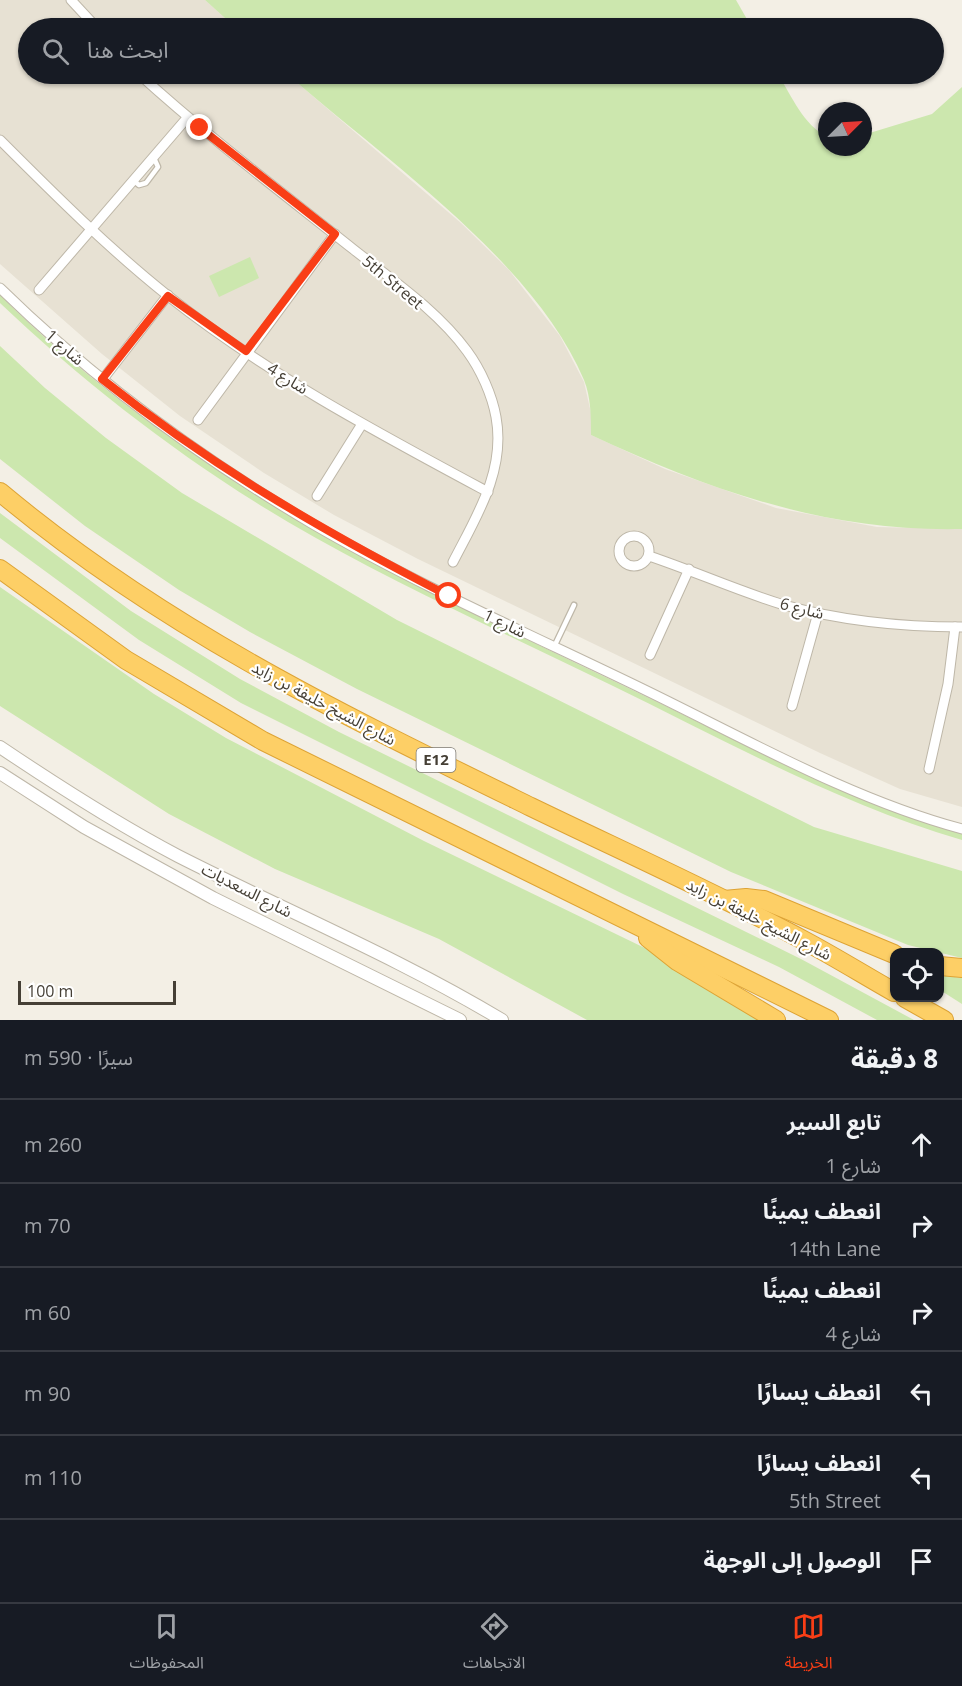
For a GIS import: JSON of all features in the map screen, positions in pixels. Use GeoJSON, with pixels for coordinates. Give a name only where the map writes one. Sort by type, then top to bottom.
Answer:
{"type":"FeatureCollection","features":[{"type":"Feature","properties":{"kind":"highway","name":"شارع الشيخ خليفة بن زايد"},"geometry":{"type":"LineString","coordinates":[[0,492],[62,541],[135,593],[271,677],[359,723],[804,940],[890,990]]}},
{"type":"Feature","properties":{"kind":"highway"},"geometry":{"type":"LineString","coordinates":[[0,569],[86,633],[223,719],[342,782],[828,1020]]}},
{"type":"Feature","properties":{"kind":"highway"},"geometry":{"type":"LineString","coordinates":[[724,900],[746,898],[764,900],[890,952]]}},
{"type":"Feature","properties":{"kind":"highway"},"geometry":{"type":"LineString","coordinates":[[637,926],[677,961],[776,1020]]}},
{"type":"Feature","properties":{"kind":"highway"},"geometry":{"type":"LineString","coordinates":[[944,966],[962,968]]}},
{"type":"Feature","properties":{"kind":"highway"},"geometry":{"type":"LineString","coordinates":[[912,1002],[944,1020]]}},
{"type":"Feature","properties":{"kind":"street"},"geometry":{"type":"LineString","coordinates":[[71,0],[88,18]]}},
{"type":"Feature","properties":{"kind":"street","name":"5th Street"},"geometry":{"type":"LineString","coordinates":[[150,84],[187,118],[335,234],[431,314],[466,351],[479,372],[496,418],[496,448],[488,492],[453,562]]}},
{"type":"Feature","properties":{"kind":"street"},"geometry":{"type":"LineString","coordinates":[[39,290],[187,118]]}},
{"type":"Feature","properties":{"kind":"street","name":"شارع 4"},"geometry":{"type":"LineString","coordinates":[[0,140],[90,230],[168,296],[246,351],[362,424],[488,492]]}},
{"type":"Feature","properties":{"kind":"street"},"geometry":{"type":"LineString","coordinates":[[198,420],[246,351],[335,234]]}},
{"type":"Feature","properties":{"kind":"street","name":"شارع 1"},"geometry":{"type":"LineString","coordinates":[[0,288],[102,379],[148,416],[230,473],[312,524],[554,647],[807,769],[898,808],[962,829]]}},
{"type":"Feature","properties":{"kind":"street"},"geometry":{"type":"LineString","coordinates":[[102,379],[168,296]]}},
{"type":"Feature","properties":{"kind":"street"},"geometry":{"type":"LineString","coordinates":[[317,496],[362,424]]}},
{"type":"Feature","properties":{"kind":"street","name":"شارع 6"},"geometry":{"type":"LineString","coordinates":[[649,556],[783,604],[818,613],[862,621],[959,627]]}},
{"type":"Feature","properties":{"kind":"street"},"geometry":{"type":"LineString","coordinates":[[650,656],[688,569]]}},
{"type":"Feature","properties":{"kind":"street"},"geometry":{"type":"LineString","coordinates":[[792,706],[818,613]]}},
{"type":"Feature","properties":{"kind":"street"},"geometry":{"type":"LineString","coordinates":[[929,769],[959,627]]}},
{"type":"Feature","properties":{"kind":"street","name":"شارع السعديات"},"geometry":{"type":"LineString","coordinates":[[0,747],[78,798],[178,856],[410,970],[502,1020]]}},
{"type":"Feature","properties":{"kind":"street","name":"شارع السعديات"},"geometry":{"type":"LineString","coordinates":[[0,773],[84,827],[213,898],[460,1020]]}},
{"type":"Feature","properties":{"kind":"lane"},"geometry":{"type":"LineString","coordinates":[[554,647],[574,605]]}},
{"type":"Feature","properties":{"kind":"shaded area"},"geometry":{"type":"Polygon","coordinates":[[[0,0],[205,0],[225,18],[18,18],[18,84],[299,84],[461,223],[509,270],[560,336],[584,382],[591,413],[591,435],[665,469],[776,508],[877,527],[962,529],[962,807],[900,789],[820,753],[418,559],[334,515],[264,473],[180,416],[102,354],[0,264],[0,0]]]}},
{"type":"Feature","properties":{"kind":"green space"},"geometry":{"type":"Polygon","coordinates":[[[205,0],[736,0],[746,18],[225,18],[205,0]]]}},
{"type":"Feature","properties":{"kind":"green space"},"geometry":{"type":"Polygon","coordinates":[[[299,84],[784,84],[793,101],[818,131],[818,156],[872,156],[872,132],[932,114],[962,87],[962,529],[912,528],[864,523],[771,504],[681,474],[591,435],[591,414],[584,380],[561,336],[530,294],[453,214],[299,84]]]}},
{"type":"Feature","properties":{"kind":"green space"},"geometry":{"type":"Polygon","coordinates":[[[250,257],[259,278],[219,297],[209,276],[250,257]]]}},
{"type":"Feature","properties":{"kind":"green space"},"geometry":{"type":"Polygon","coordinates":[[[0,295],[71,361],[147,420],[226,474],[308,524],[477,615],[804,774],[881,807],[962,834],[962,840],[871,808],[784,770],[367,566],[288,522],[212,474],[102,393],[0,303],[0,295]]]}},
{"type":"Feature","properties":{"kind":"green space"},"geometry":{"type":"Polygon","coordinates":[[[0,346],[45,388],[106,438],[182,493],[397,620],[814,827],[962,871],[962,958],[944,954],[944,948],[920,948],[908,945],[731,872],[357,689],[250,632],[179,590],[85,526],[0,459],[0,346]]]}},
{"type":"Feature","properties":{"kind":"green space"},"geometry":{"type":"Polygon","coordinates":[[[0,513],[131,611],[240,679],[339,732],[801,959],[914,1020],[877,1020],[779,967],[623,894],[241,703],[139,640],[0,538],[0,513]]]}},
{"type":"Feature","properties":{"kind":"green space"},"geometry":{"type":"Polygon","coordinates":[[[0,587],[154,694],[226,738],[424,841],[682,966],[773,1020],[587,1020],[439,939],[275,869],[169,814],[0,706],[0,587]]]}},
{"type":"Feature","properties":{"kind":"green space"},"geometry":{"type":"Polygon","coordinates":[[[944,976],[962,978],[962,1004],[944,993],[944,976]]]}},
{"type":"Feature","properties":{"kind":"route"},"geometry":{"type":"LineString","coordinates":[[200,128],[335,234],[246,351],[168,296],[102,379],[148,416],[230,473],[312,524],[449,596]]}}]}
